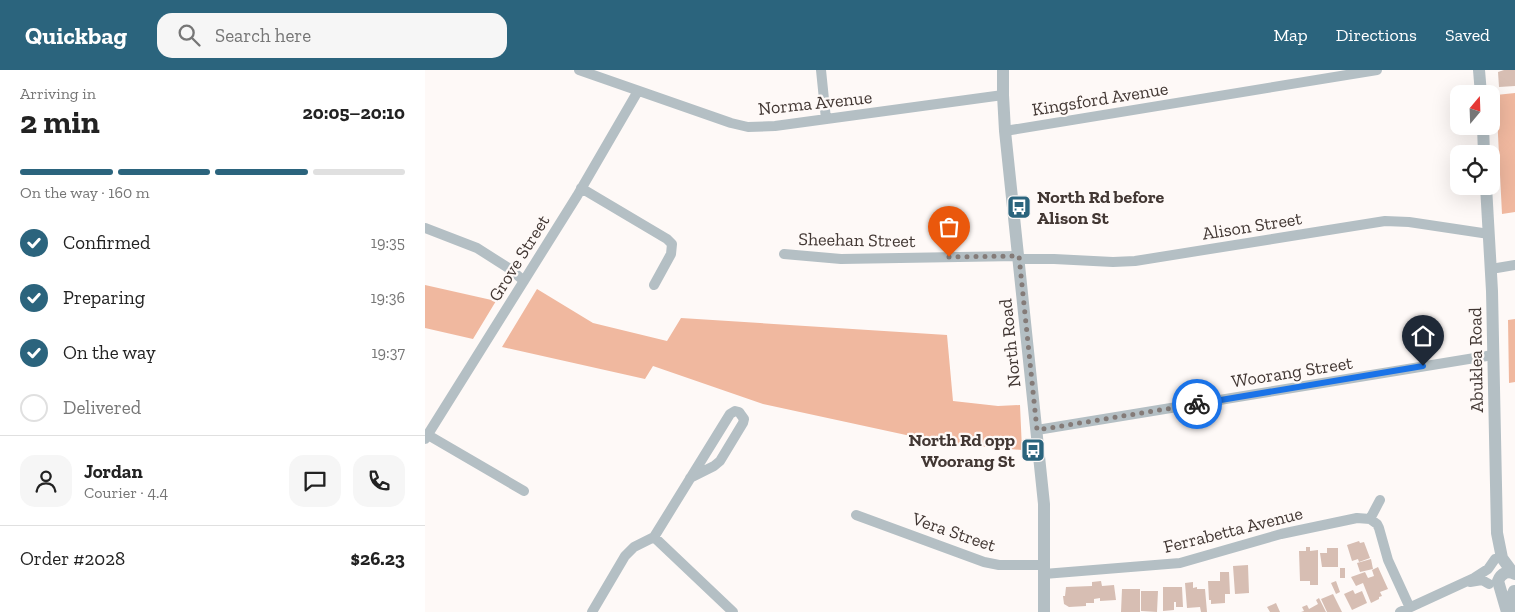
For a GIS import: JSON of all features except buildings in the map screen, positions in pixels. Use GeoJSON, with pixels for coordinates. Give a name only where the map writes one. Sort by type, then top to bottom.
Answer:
{"type":"FeatureCollection","features":[{"type":"Feature","properties":{"kind":"street","name":"Norma Avenue"},"geometry":{"type":"LineString","coordinates":[[579,70],[748,127],[775,126],[1003,95]]}},
{"type":"Feature","properties":{"kind":"street"},"geometry":{"type":"LineString","coordinates":[[821,70],[826,119]]}},
{"type":"Feature","properties":{"kind":"street","name":"North Road"},"geometry":{"type":"LineString","coordinates":[[1003,70],[1005,130],[1044,504],[1044,612]]}},
{"type":"Feature","properties":{"kind":"street","name":"Kingsford Avenue"},"geometry":{"type":"LineString","coordinates":[[1005,130],[1377,70]]}},
{"type":"Feature","properties":{"kind":"street"},"geometry":{"type":"LineString","coordinates":[[1479,70],[1480,85]]}},
{"type":"Feature","properties":{"kind":"street","name":"Grove Street"},"geometry":{"type":"LineString","coordinates":[[426,437],[581,188],[638,90]]}},
{"type":"Feature","properties":{"kind":"street"},"geometry":{"type":"LineString","coordinates":[[581,188],[667,239],[672,244],[671,254],[654,285]]}},
{"type":"Feature","properties":{"kind":"street","name":"Abuklea Road"},"geometry":{"type":"LineString","coordinates":[[1487,195],[1491,268],[1497,533],[1495,559],[1503,578]]}},
{"type":"Feature","properties":{"kind":"street","name":"Alison Street"},"geometry":{"type":"LineString","coordinates":[[1019,257],[1113,262],[1135,261],[1385,221],[1409,222],[1489,234]]}},
{"type":"Feature","properties":{"kind":"street"},"geometry":{"type":"LineString","coordinates":[[425,228],[477,248],[524,280]]}},
{"type":"Feature","properties":{"kind":"street","name":"Sheehan Street"},"geometry":{"type":"LineString","coordinates":[[784,254],[841,259],[1019,257]]}},
{"type":"Feature","properties":{"kind":"street"},"geometry":{"type":"LineString","coordinates":[[1491,268],[1515,265]]}},
{"type":"Feature","properties":{"kind":"street","name":"Woorang Street"},"geometry":{"type":"LineString","coordinates":[[1037,430],[1493,355]]}},
{"type":"Feature","properties":{"kind":"street"},"geometry":{"type":"LineString","coordinates":[[592,612],[625,556],[634,548],[654,537],[729,414],[735,411],[739,412],[744,419],[743,423],[720,460],[714,466],[690,478]]}},
{"type":"Feature","properties":{"kind":"street"},"geometry":{"type":"LineString","coordinates":[[426,437],[524,491]]}},
{"type":"Feature","properties":{"kind":"street"},"geometry":{"type":"LineString","coordinates":[[1380,500],[1370,519],[1379,528],[1405,610],[1474,578],[1488,569],[1495,559]]}},
{"type":"Feature","properties":{"kind":"street","name":"Vera Street"},"geometry":{"type":"LineString","coordinates":[[856,515],[984,562],[1044,569]]}},
{"type":"Feature","properties":{"kind":"street","name":"Ferrabetta Avenue"},"geometry":{"type":"LineString","coordinates":[[1044,569],[1180,563],[1281,534],[1357,518],[1370,519]]}},
{"type":"Feature","properties":{"kind":"street","name":"Abuklea Road"},"geometry":{"type":"LineString","coordinates":[[1497,533],[1502,558],[1503,578]]}},
{"type":"Feature","properties":{"kind":"street"},"geometry":{"type":"LineString","coordinates":[[654,537],[733,612]]}},
{"type":"Feature","properties":{"kind":"street"},"geometry":{"type":"LineString","coordinates":[[1474,578],[1491,574],[1503,578]]}},
{"type":"Feature","properties":{"kind":"street"},"geometry":{"type":"LineString","coordinates":[[1464,583],[1503,578]]}},
{"type":"Feature","properties":{"kind":"street"},"geometry":{"type":"LineString","coordinates":[[1503,578],[1506,592],[1515,591],[1512,599],[1513,612]]}},
{"type":"Feature","properties":{"kind":"street"},"geometry":{"type":"LineString","coordinates":[[1503,578],[1507,612]]}},
{"type":"Feature","properties":{"kind":"shaded area"},"geometry":{"type":"Polygon","coordinates":[[[1515,93],[1515,212],[1502,214],[1498,135],[1500,135],[1500,95],[1515,93]]]}},
{"type":"Feature","properties":{"kind":"shaded area"},"geometry":{"type":"Polygon","coordinates":[[[425,285],[496,301],[473,339],[425,328],[425,285]]]}},
{"type":"Feature","properties":{"kind":"shaded area"},"geometry":{"type":"Polygon","coordinates":[[[537,289],[593,323],[667,341],[681,318],[947,335],[953,401],[998,406],[1020,405],[1022,450],[943,443],[763,404],[653,366],[645,379],[502,347],[537,289]]]}},
{"type":"Feature","properties":{"kind":"shaded area"},"geometry":{"type":"Polygon","coordinates":[[[1515,319],[1515,382],[1509,383],[1508,320],[1515,319]]]}},
{"type":"Feature","properties":{"kind":"way so far"},"geometry":{"type":"LineString","coordinates":[[949,257],[1019,256],[1037,430],[1197,404]]}},
{"type":"Feature","properties":{"kind":"place","name":"North Rd before Alison St"},"geometry":{"type":"Point","coordinates":[1019,207]}},
{"type":"Feature","properties":{"kind":"place","name":"North Rd opp Woorang St"},"geometry":{"type":"Point","coordinates":[1033,450]}},
{"type":"Feature","properties":{"kind":"route"},"geometry":{"type":"LineString","coordinates":[[1197,404],[1423,366]]}}]}
